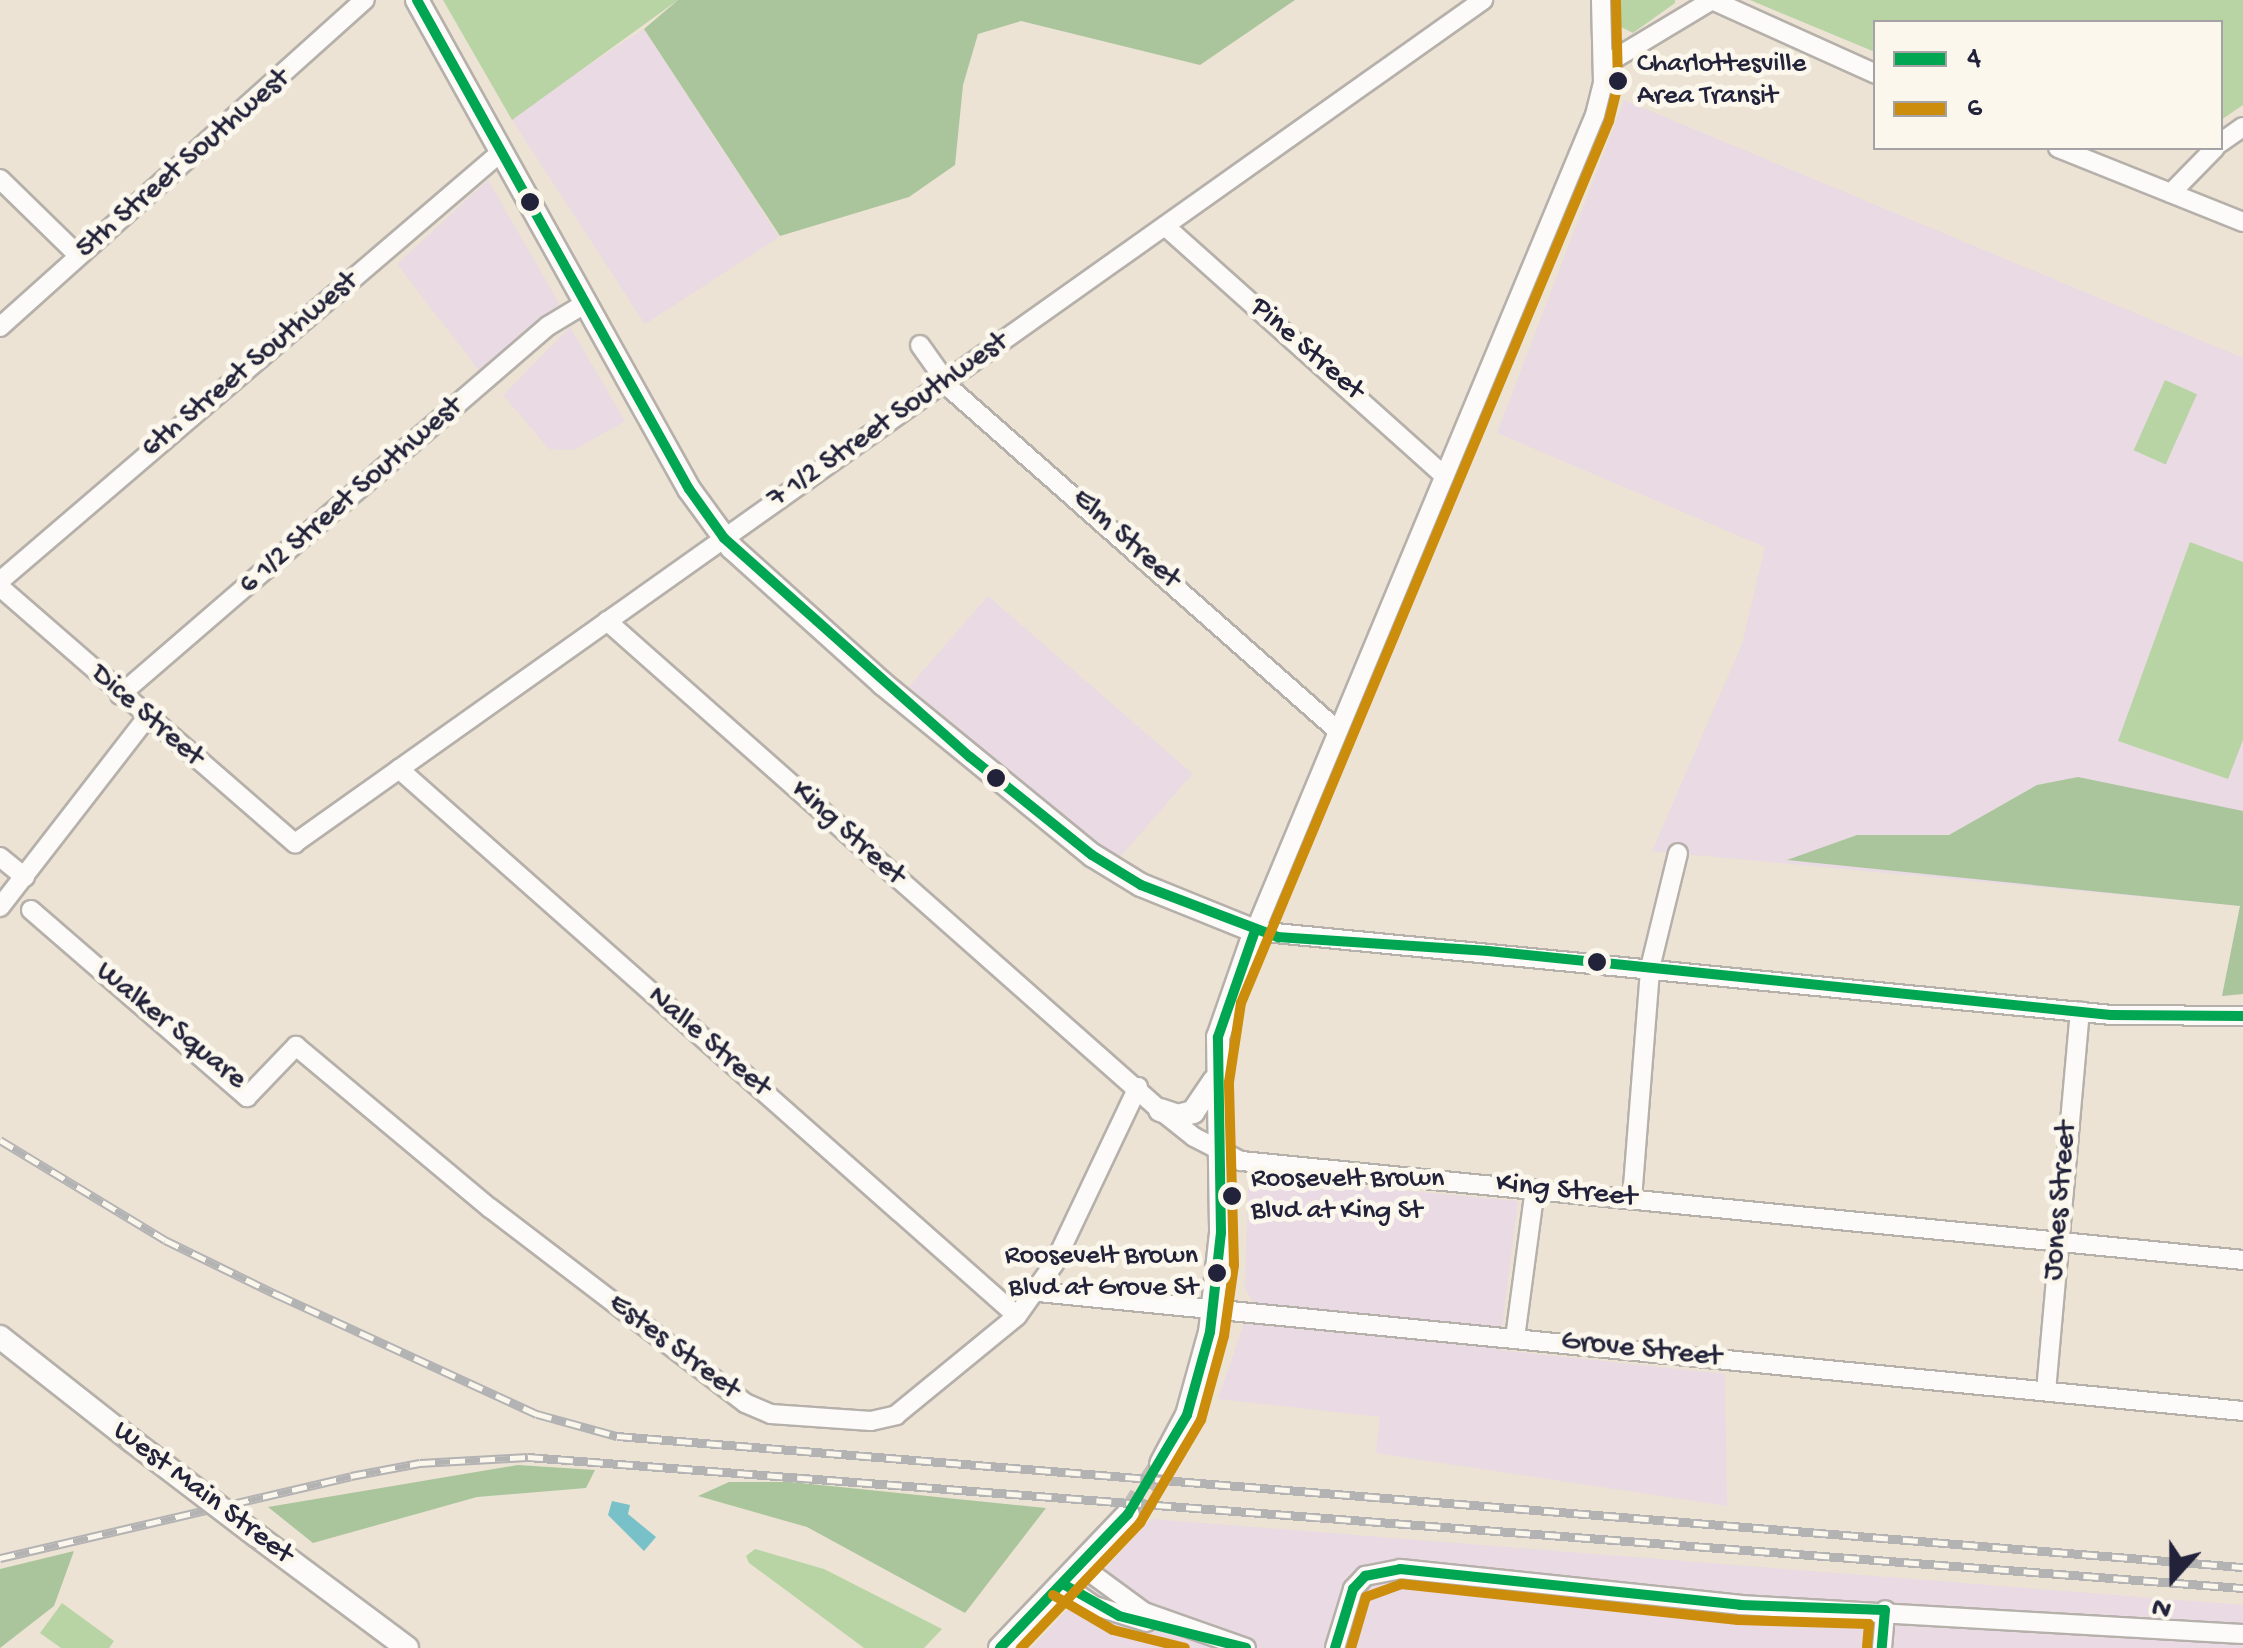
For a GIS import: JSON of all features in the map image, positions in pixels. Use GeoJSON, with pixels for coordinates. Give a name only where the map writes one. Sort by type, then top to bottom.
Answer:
{"type":"FeatureCollection","features":[{"type":"Feature","properties":{"kind":"main road"},"geometry":{"type":"LineString","coordinates":[[416,0],[689,488],[724,538],[870,672],[1092,855],[1141,884],[1255,931],[1226,999],[1214,1081],[1220,1152],[1214,1308],[1187,1415],[1161,1464]]}},
{"type":"Feature","properties":{"kind":"main road"},"geometry":{"type":"LineString","coordinates":[[1160,1110],[1178,1116],[1193,1112],[1214,1081]]}},
{"type":"Feature","properties":{"kind":"main road","name":"West Main Street"},"geometry":{"type":"LineString","coordinates":[[0,1338],[407,1648]]}},
{"type":"Feature","properties":{"kind":"main road"},"geometry":{"type":"LineString","coordinates":[[1000,1648],[1128,1514]]}},
{"type":"Feature","properties":{"kind":"street","name":"5th Street Southwest"},"geometry":{"type":"LineString","coordinates":[[0,327],[365,0]]}},
{"type":"Feature","properties":{"kind":"street","name":"7 1/2 Street Southwest"},"geometry":{"type":"LineString","coordinates":[[295,843],[1483,0]]}},
{"type":"Feature","properties":{"kind":"street"},"geometry":{"type":"LineString","coordinates":[[1601,0],[1601,95],[1566,191],[1255,931],[2080,1012],[2243,1016]]}},
{"type":"Feature","properties":{"kind":"street"},"geometry":{"type":"LineString","coordinates":[[1604,65],[1712,0],[1873,73]]}},
{"type":"Feature","properties":{"kind":"street"},"geometry":{"type":"LineString","coordinates":[[2063,150],[2243,222]]}},
{"type":"Feature","properties":{"kind":"street"},"geometry":{"type":"LineString","coordinates":[[2171,193],[2213,150]]}},
{"type":"Feature","properties":{"kind":"street","name":"6th Street Southwest"},"geometry":{"type":"LineString","coordinates":[[0,584],[501,152]]}},
{"type":"Feature","properties":{"kind":"street"},"geometry":{"type":"LineString","coordinates":[[0,179],[80,256]]}},
{"type":"Feature","properties":{"kind":"street","name":"Pine Street"},"geometry":{"type":"LineString","coordinates":[[1165,226],[1445,476]]}},
{"type":"Feature","properties":{"kind":"street","name":"6 1/2 Street Southwest"},"geometry":{"type":"LineString","coordinates":[[120,695],[548,326],[586,302]]}},
{"type":"Feature","properties":{"kind":"street","name":"Elm Street"},"geometry":{"type":"LineString","coordinates":[[920,344],[946,382],[1338,730]]}},
{"type":"Feature","properties":{"kind":"street","name":"Dice Street"},"geometry":{"type":"LineString","coordinates":[[0,584],[146,718],[295,843]]}},
{"type":"Feature","properties":{"kind":"street","name":"King Street"},"geometry":{"type":"LineString","coordinates":[[606,622],[1160,1110],[1220,1152],[1241,1161],[2243,1260]]}},
{"type":"Feature","properties":{"kind":"street"},"geometry":{"type":"LineString","coordinates":[[0,907],[146,718]]}},
{"type":"Feature","properties":{"kind":"street","name":"Nalle Street"},"geometry":{"type":"LineString","coordinates":[[399,769],[1017,1316]]}},
{"type":"Feature","properties":{"kind":"street"},"geometry":{"type":"LineString","coordinates":[[1632,1199],[1650,968],[1678,853]]}},
{"type":"Feature","properties":{"kind":"street"},"geometry":{"type":"LineString","coordinates":[[0,857],[25,877]]}},
{"type":"Feature","properties":{"kind":"street","name":"Walker Square"},"geometry":{"type":"LineString","coordinates":[[30,910],[248,1097],[296,1046],[490,1208]]}},
{"type":"Feature","properties":{"kind":"street","name":"Jones Street"},"geometry":{"type":"LineString","coordinates":[[2046,1391],[2080,1012]]}},
{"type":"Feature","properties":{"kind":"street"},"geometry":{"type":"LineString","coordinates":[[1017,1316],[1038,1292],[1138,1087]]}},
{"type":"Feature","properties":{"kind":"street"},"geometry":{"type":"LineString","coordinates":[[1515,1338],[1534,1189]]}},
{"type":"Feature","properties":{"kind":"street","name":"Estes Street"},"geometry":{"type":"LineString","coordinates":[[490,1208],[756,1409],[882,1420],[1017,1316]]}},
{"type":"Feature","properties":{"kind":"street","name":"Grove Street"},"geometry":{"type":"LineString","coordinates":[[1038,1292],[2243,1411]]}},
{"type":"Feature","properties":{"kind":"street"},"geometry":{"type":"LineString","coordinates":[[1080,1566],[1130,1605],[1182,1628]]}},
{"type":"Feature","properties":{"kind":"street"},"geometry":{"type":"LineString","coordinates":[[1335,1648],[1353,1589],[1365,1576],[1400,1569],[1574,1583],[1740,1606],[1884,1610],[2243,1634]]}},
{"type":"Feature","properties":{"kind":"street"},"geometry":{"type":"LineString","coordinates":[[1063,1584],[1094,1606],[1246,1648]]}},
{"type":"Feature","properties":{"kind":"street"},"geometry":{"type":"LineString","coordinates":[[1882,1648],[1884,1610]]}},
{"type":"Feature","properties":{"kind":"shaded area"},"geometry":{"type":"Polygon","coordinates":[[[644,29],[779,237],[645,324],[510,116],[644,29]]]}},
{"type":"Feature","properties":{"kind":"shaded area"},"geometry":{"type":"Polygon","coordinates":[[[1624,100],[2243,358],[2243,994],[2222,996],[2240,906],[1652,851],[1742,644],[1765,547],[1497,433],[1624,100]]]}},
{"type":"Feature","properties":{"kind":"shaded area"},"geometry":{"type":"Polygon","coordinates":[[[488,180],[563,310],[484,377],[397,264],[488,180]]]}},
{"type":"Feature","properties":{"kind":"shaded area"},"geometry":{"type":"Polygon","coordinates":[[[570,327],[625,421],[574,450],[549,449],[503,395],[570,327]]]}},
{"type":"Feature","properties":{"kind":"shaded area"},"geometry":{"type":"Polygon","coordinates":[[[988,596],[1193,774],[1114,864],[909,687],[988,596]]]}},
{"type":"Feature","properties":{"kind":"shaded area"},"geometry":{"type":"Polygon","coordinates":[[[1257,1177],[1518,1201],[1499,1350],[1725,1374],[1727,1506],[1376,1453],[1380,1417],[1218,1399],[1252,1300],[1245,1288],[1248,1188],[1257,1177]]]}},
{"type":"Feature","properties":{"kind":"shaded area"},"geometry":{"type":"Polygon","coordinates":[[[1151,1519],[2243,1605],[2243,1648],[1032,1648],[1151,1519]]]}},
{"type":"Feature","properties":{"kind":"green space"},"geometry":{"type":"Polygon","coordinates":[[[443,0],[678,0],[512,120],[443,0]]]}},
{"type":"Feature","properties":{"kind":"green space"},"geometry":{"type":"Polygon","coordinates":[[[678,0],[1295,0],[1200,65],[1021,21],[978,34],[963,85],[955,165],[909,197],[780,236],[644,29],[678,0]]]}},
{"type":"Feature","properties":{"kind":"green space"},"geometry":{"type":"Polygon","coordinates":[[[1612,0],[1675,3],[1633,33],[1613,23],[1612,0]]]}},
{"type":"Feature","properties":{"kind":"green space"},"geometry":{"type":"Polygon","coordinates":[[[1750,0],[2243,0],[2243,105],[2223,119],[2223,20],[1873,20],[1873,51],[1750,0]]]}},
{"type":"Feature","properties":{"kind":"green space"},"geometry":{"type":"Polygon","coordinates":[[[2165,380],[2197,394],[2166,465],[2134,450],[2165,380]]]}},
{"type":"Feature","properties":{"kind":"green space"},"geometry":{"type":"Polygon","coordinates":[[[2190,542],[2243,562],[2243,740],[2228,779],[2118,741],[2190,542]]]}},
{"type":"Feature","properties":{"kind":"green space"},"geometry":{"type":"Polygon","coordinates":[[[2078,777],[2243,811],[2243,994],[2222,996],[2240,906],[1787,860],[1857,835],[1949,835],[2037,785],[2078,777]]]}},
{"type":"Feature","properties":{"kind":"green space"},"geometry":{"type":"Polygon","coordinates":[[[518,1465],[595,1470],[586,1488],[477,1497],[313,1543],[268,1507],[518,1465]]]}},
{"type":"Feature","properties":{"kind":"green space"},"geometry":{"type":"Polygon","coordinates":[[[729,1482],[791,1482],[1046,1508],[965,1613],[807,1527],[698,1496],[729,1482]]]}},
{"type":"Feature","properties":{"kind":"green space"},"geometry":{"type":"Polygon","coordinates":[[[755,1549],[824,1569],[942,1629],[924,1648],[864,1648],[749,1563],[746,1556],[755,1549]]]}},
{"type":"Feature","properties":{"kind":"green space"},"geometry":{"type":"Polygon","coordinates":[[[74,1551],[54,1606],[0,1648],[0,1569],[74,1551]]]}},
{"type":"Feature","properties":{"kind":"green space"},"geometry":{"type":"Polygon","coordinates":[[[62,1603],[114,1641],[109,1648],[61,1648],[40,1633],[62,1603]]]}},
{"type":"Feature","properties":{"kind":"water"},"geometry":{"type":"Polygon","coordinates":[[[612,1501],[630,1505],[628,1514],[656,1537],[644,1551],[608,1515],[612,1501]]]}},
{"type":"Feature","properties":{"kind":"tunnel"},"geometry":{"type":"LineString","coordinates":[[1128,1514],[1161,1464]]}},
{"type":"Feature","properties":{"kind":"railway"},"geometry":{"type":"LineString","coordinates":[[0,1140],[165,1240],[278,1295],[537,1414],[617,1436],[2243,1567]]}},
{"type":"Feature","properties":{"kind":"railway"},"geometry":{"type":"LineString","coordinates":[[0,1558],[351,1476],[420,1463],[528,1457],[2243,1588]]}},
{"type":"Feature","properties":{"kind":"transit line","name":"4"},"geometry":{"type":"LineString","coordinates":[[417,0],[689,489],[724,538],[970,757],[1092,855],[1141,885],[1278,937],[1488,951],[2111,1015],[2243,1016]]}},
{"type":"Feature","properties":{"kind":"transit line","name":"6"},"geometry":{"type":"LineString","coordinates":[[1021,1648],[1140,1523],[1201,1420],[1224,1336],[1234,1265],[1229,1082],[1241,1003],[1609,121],[1618,84],[1616,0]]}},
{"type":"Feature","properties":{"kind":"transit line","name":"4"},"geometry":{"type":"LineString","coordinates":[[1000,1648],[1128,1514],[1187,1415],[1210,1332],[1221,1233],[1218,1037],[1255,931]]}},
{"type":"Feature","properties":{"kind":"transit line","name":"4"},"geometry":{"type":"LineString","coordinates":[[1335,1648],[1353,1589],[1365,1576],[1400,1569],[1740,1605],[1885,1610],[1882,1648]]}},
{"type":"Feature","properties":{"kind":"transit line","name":"4"},"geometry":{"type":"LineString","coordinates":[[1063,1584],[1119,1616],[1246,1648]]}},
{"type":"Feature","properties":{"kind":"transit line","name":"6"},"geometry":{"type":"LineString","coordinates":[[1351,1648],[1366,1597],[1401,1584],[1738,1620],[1869,1624],[1867,1647]]}},
{"type":"Feature","properties":{"kind":"transit line","name":"6"},"geometry":{"type":"LineString","coordinates":[[1053,1595],[1113,1630],[1185,1648]]}},
{"type":"Feature","properties":{"kind":"place","name":"Charlottesville Area Transit"},"geometry":{"type":"Point","coordinates":[1618,81]}},
{"type":"Feature","properties":{"kind":"place","name":"Roosevelt Brown Blvd at King St"},"geometry":{"type":"Point","coordinates":[1232,1196]}},
{"type":"Feature","properties":{"kind":"place","name":"Roosevelt Brown Blvd at Grove St"},"geometry":{"type":"Point","coordinates":[1217,1273]}}]}
